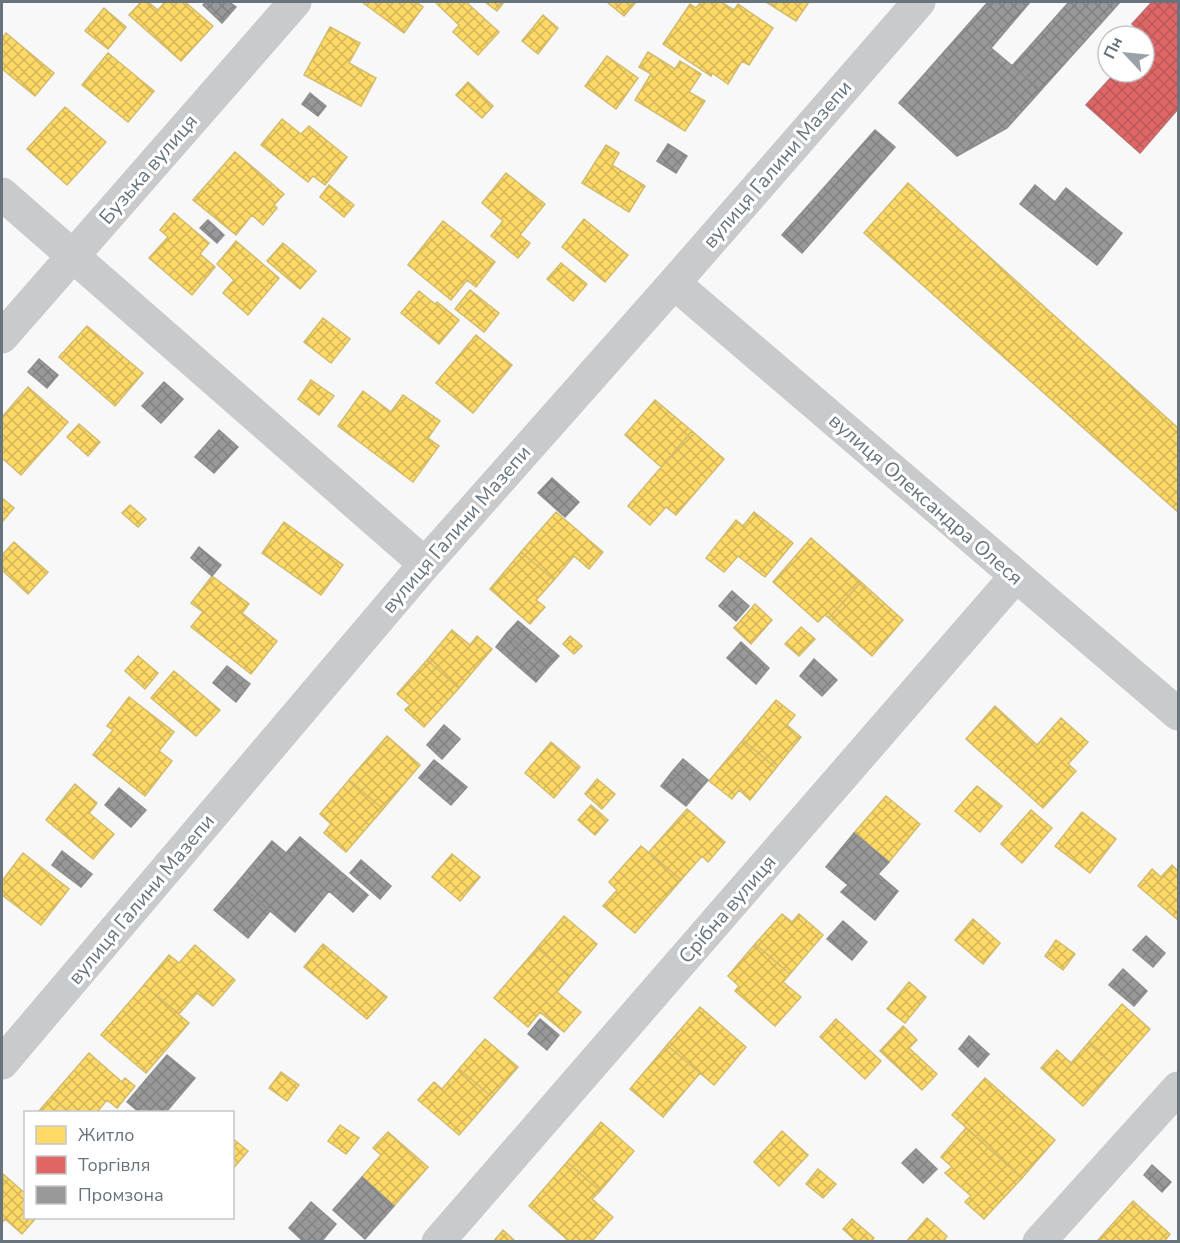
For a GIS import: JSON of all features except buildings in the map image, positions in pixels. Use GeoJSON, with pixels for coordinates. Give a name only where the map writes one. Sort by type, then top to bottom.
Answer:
{"type":"FeatureCollection","features":[{"type":"Feature","properties":{"kind":"street","name":"Бузька вулиця"},"geometry":{"type":"LineString","coordinates":[[2,337],[295,2]]}},
{"type":"Feature","properties":{"kind":"street","name":"вулиця Галини Мазепи"},"geometry":{"type":"LineString","coordinates":[[2,1063],[424,564],[674,283],[919,2]]}},
{"type":"Feature","properties":{"kind":"street"},"geometry":{"type":"LineString","coordinates":[[2,194],[424,564]]}},
{"type":"Feature","properties":{"kind":"street","name":"вулиця Олександра Олеся"},"geometry":{"type":"LineString","coordinates":[[674,283],[1179,714]]}},
{"type":"Feature","properties":{"kind":"street","name":"Срібна вулиця"},"geometry":{"type":"LineString","coordinates":[[438,1242],[1016,576]]}},
{"type":"Feature","properties":{"kind":"street"},"geometry":{"type":"LineString","coordinates":[[1039,1242],[1179,1088]]}}]}
